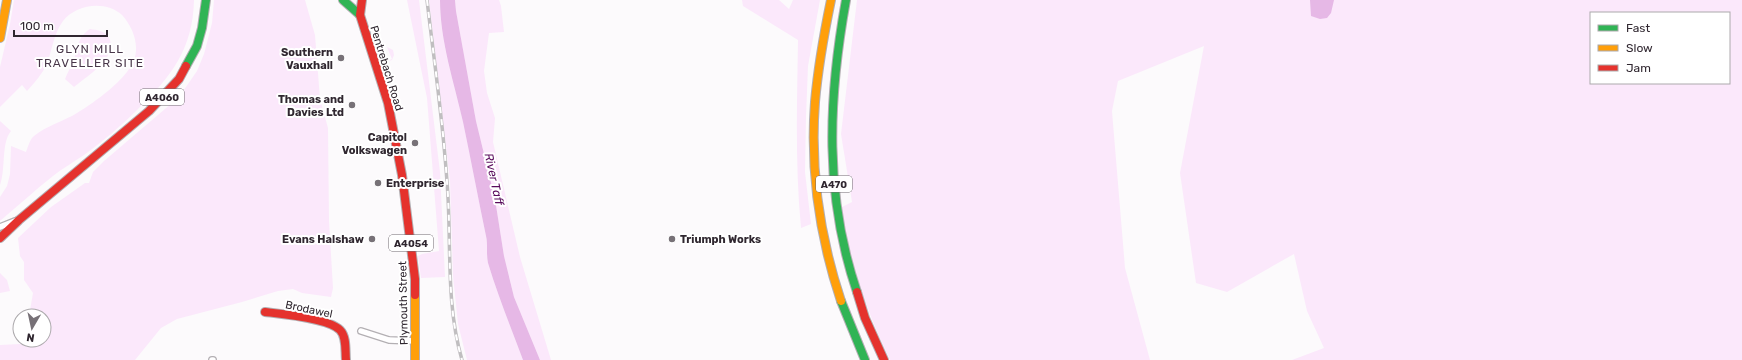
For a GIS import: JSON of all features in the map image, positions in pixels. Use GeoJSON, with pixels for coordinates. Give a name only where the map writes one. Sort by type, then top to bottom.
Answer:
{"type":"FeatureCollection","features":[{"type":"Feature","properties":{"kind":"main road"},"geometry":{"type":"LineString","coordinates":[[0,38],[7,0]]}},
{"type":"Feature","properties":{"kind":"main road","name":"A4060"},"geometry":{"type":"LineString","coordinates":[[1,237],[19,220],[149,111],[179,79],[197,46],[202,28],[206,0]]}},
{"type":"Feature","properties":{"kind":"main road","name":"Pentrebach Road"},"geometry":{"type":"LineString","coordinates":[[343,0],[360,15]]}},
{"type":"Feature","properties":{"kind":"main road","name":"Pentrebach Road"},"geometry":{"type":"LineString","coordinates":[[362,0],[360,15],[386,96],[394,127]]}},
{"type":"Feature","properties":{"kind":"main road","name":"A470"},"geometry":{"type":"LineString","coordinates":[[831,0],[817,76],[814,136],[815,172],[819,206],[831,268],[844,309],[865,360]]}},
{"type":"Feature","properties":{"kind":"main road","name":"A470"},"geometry":{"type":"LineString","coordinates":[[846,0],[838,42],[832,112],[834,190],[839,221],[852,279],[861,310],[884,360]]}},
{"type":"Feature","properties":{"kind":"main road","name":"Plymouth Street"},"geometry":{"type":"LineString","coordinates":[[394,127],[414,263],[415,360]]}},
{"type":"Feature","properties":{"kind":"main road","name":"Brodawel"},"geometry":{"type":"LineString","coordinates":[[265,312],[316,320],[335,326],[342,335],[346,360]]}},
{"type":"Feature","properties":{"kind":"street"},"geometry":{"type":"LineString","coordinates":[[0,227],[19,220]]}},
{"type":"Feature","properties":{"kind":"street"},"geometry":{"type":"LineString","coordinates":[[361,331],[389,340],[415,341]]}},
{"type":"Feature","properties":{"kind":"shaded area"},"geometry":{"type":"Polygon","coordinates":[[[14,0],[194,0],[193,17],[184,48],[170,74],[160,86],[137,110],[98,145],[53,176],[0,221],[0,197],[7,186],[10,174],[11,146],[26,152],[31,139],[39,132],[77,113],[101,97],[117,83],[130,68],[136,54],[132,30],[122,15],[115,10],[108,7],[91,6],[75,11],[63,21],[60,26],[55,36],[47,64],[38,78],[27,91],[22,85],[0,107],[0,67],[14,0]]]}},
{"type":"Feature","properties":{"kind":"shaded area"},"geometry":{"type":"Polygon","coordinates":[[[214,0],[305,0],[315,35],[320,99],[328,128],[329,221],[333,288],[331,297],[302,293],[293,289],[278,291],[177,319],[161,328],[135,360],[0,360],[0,345],[12,344],[12,348],[52,348],[52,308],[30,308],[33,293],[24,280],[24,262],[20,256],[18,238],[51,207],[85,183],[89,183],[93,172],[104,161],[179,97],[197,71],[204,54],[212,23],[214,0]]]}},
{"type":"Feature","properties":{"kind":"shaded area"},"geometry":{"type":"Polygon","coordinates":[[[407,0],[419,0],[440,172],[445,277],[421,278],[418,256],[439,251],[427,98],[407,0]]]}},
{"type":"Feature","properties":{"kind":"shaded area"},"geometry":{"type":"Polygon","coordinates":[[[429,0],[440,0],[442,31],[463,122],[486,236],[488,263],[500,300],[523,360],[467,360],[458,324],[453,276],[450,181],[429,0]]]}},
{"type":"Feature","properties":{"kind":"shaded area"},"geometry":{"type":"Polygon","coordinates":[[[440,0],[455,0],[476,121],[495,199],[504,256],[514,297],[540,360],[523,360],[500,300],[488,263],[486,236],[463,122],[442,31],[440,0]]]}},
{"type":"Feature","properties":{"kind":"shaded area"},"geometry":{"type":"Polygon","coordinates":[[[455,0],[499,0],[501,6],[504,32],[489,33],[484,71],[487,93],[495,118],[493,142],[520,257],[551,360],[540,360],[514,297],[504,256],[495,199],[476,121],[455,0]]]}},
{"type":"Feature","properties":{"kind":"shaded area"},"geometry":{"type":"Polygon","coordinates":[[[742,0],[779,0],[789,9],[793,0],[820,0],[808,66],[805,172],[811,224],[801,228],[797,158],[798,40],[743,6],[742,0]]]}},
{"type":"Feature","properties":{"kind":"shaded area"},"geometry":{"type":"Polygon","coordinates":[[[857,0],[1742,0],[1742,360],[1292,360],[1324,348],[1307,311],[1294,254],[1227,292],[1196,283],[1180,173],[1204,46],[1118,81],[1112,111],[1125,268],[1150,360],[890,360],[866,304],[854,266],[842,207],[852,202],[841,134],[857,0]]]}},
{"type":"Feature","properties":{"kind":"shaded area"},"geometry":{"type":"Polygon","coordinates":[[[1310,0],[1334,0],[1331,13],[1327,18],[1320,19],[1311,16],[1310,0]]]}},
{"type":"Feature","properties":{"kind":"shaded area"},"geometry":{"type":"Polygon","coordinates":[[[90,29],[101,31],[109,38],[111,45],[110,52],[100,66],[74,87],[65,79],[73,62],[80,40],[90,29]]]}},
{"type":"Feature","properties":{"kind":"shaded area"},"geometry":{"type":"Polygon","coordinates":[[[369,31],[381,58],[385,57],[387,61],[392,59],[387,47],[393,50],[394,55],[392,60],[385,62],[379,59],[369,31]]]}},
{"type":"Feature","properties":{"kind":"shaded area"},"geometry":{"type":"Polygon","coordinates":[[[0,121],[11,131],[6,142],[0,185],[0,121]]]}},
{"type":"Feature","properties":{"kind":"shaded area"},"geometry":{"type":"Polygon","coordinates":[[[0,273],[7,280],[10,291],[0,293],[0,273]]]}},
{"type":"Feature","properties":{"kind":"railway"},"geometry":{"type":"LineString","coordinates":[[427,0],[445,159],[453,316],[462,360]]}},
{"type":"Feature","properties":{"kind":"traffic: fast"},"geometry":{"type":"LineString","coordinates":[[186,66],[197,46],[202,28],[206,0]]}},
{"type":"Feature","properties":{"kind":"traffic: fast"},"geometry":{"type":"LineString","coordinates":[[343,0],[360,15]]}},
{"type":"Feature","properties":{"kind":"traffic: fast"},"geometry":{"type":"LineString","coordinates":[[846,0],[835,74],[832,147],[834,183],[839,219],[846,256],[857,292]]}},
{"type":"Feature","properties":{"kind":"traffic: fast"},"geometry":{"type":"LineString","coordinates":[[841,301],[865,360]]}},
{"type":"Feature","properties":{"kind":"traffic: slow"},"geometry":{"type":"LineString","coordinates":[[0,38],[7,0]]}},
{"type":"Feature","properties":{"kind":"traffic: slow"},"geometry":{"type":"LineString","coordinates":[[831,0],[816,89],[814,152],[815,178],[822,228],[827,253],[841,301]]}},
{"type":"Feature","properties":{"kind":"traffic: slow"},"geometry":{"type":"LineString","coordinates":[[415,295],[415,360]]}},
{"type":"Feature","properties":{"kind":"traffic: jam"},"geometry":{"type":"LineString","coordinates":[[362,0],[360,15],[388,103],[402,175],[415,279],[415,295]]}},
{"type":"Feature","properties":{"kind":"traffic: jam"},"geometry":{"type":"LineString","coordinates":[[0,238],[19,220],[149,111],[179,79],[186,66]]}},
{"type":"Feature","properties":{"kind":"traffic: jam"},"geometry":{"type":"LineString","coordinates":[[857,292],[865,318],[884,360]]}},
{"type":"Feature","properties":{"kind":"traffic: jam"},"geometry":{"type":"LineString","coordinates":[[265,312],[304,317],[326,322],[334,326],[340,330],[344,336],[346,360]]}},
{"type":"Feature","properties":{"kind":"place","name":"Southern Vauxhall"},"geometry":{"type":"Point","coordinates":[341,58]}},
{"type":"Feature","properties":{"kind":"place","name":"Thomas and Davies Ltd"},"geometry":{"type":"Point","coordinates":[352,105]}},
{"type":"Feature","properties":{"kind":"place","name":"Capitol Volkswagen"},"geometry":{"type":"Point","coordinates":[415,143]}},
{"type":"Feature","properties":{"kind":"place","name":"Enterprise"},"geometry":{"type":"Point","coordinates":[378,183]}},
{"type":"Feature","properties":{"kind":"place","name":"Evans Halshaw"},"geometry":{"type":"Point","coordinates":[372,239]}},
{"type":"Feature","properties":{"kind":"place","name":"Triumph Works"},"geometry":{"type":"Point","coordinates":[672,239]}},
{"type":"Feature","properties":{"kind":"district","name":"GLYN MILL TRAVELLER SITE"},"geometry":{"type":"Point","coordinates":[90,56]}},
{"type":"Feature","properties":{"kind":"water label","name":"River Taff"},"geometry":{"type":"Point","coordinates":[494,179]}}]}
